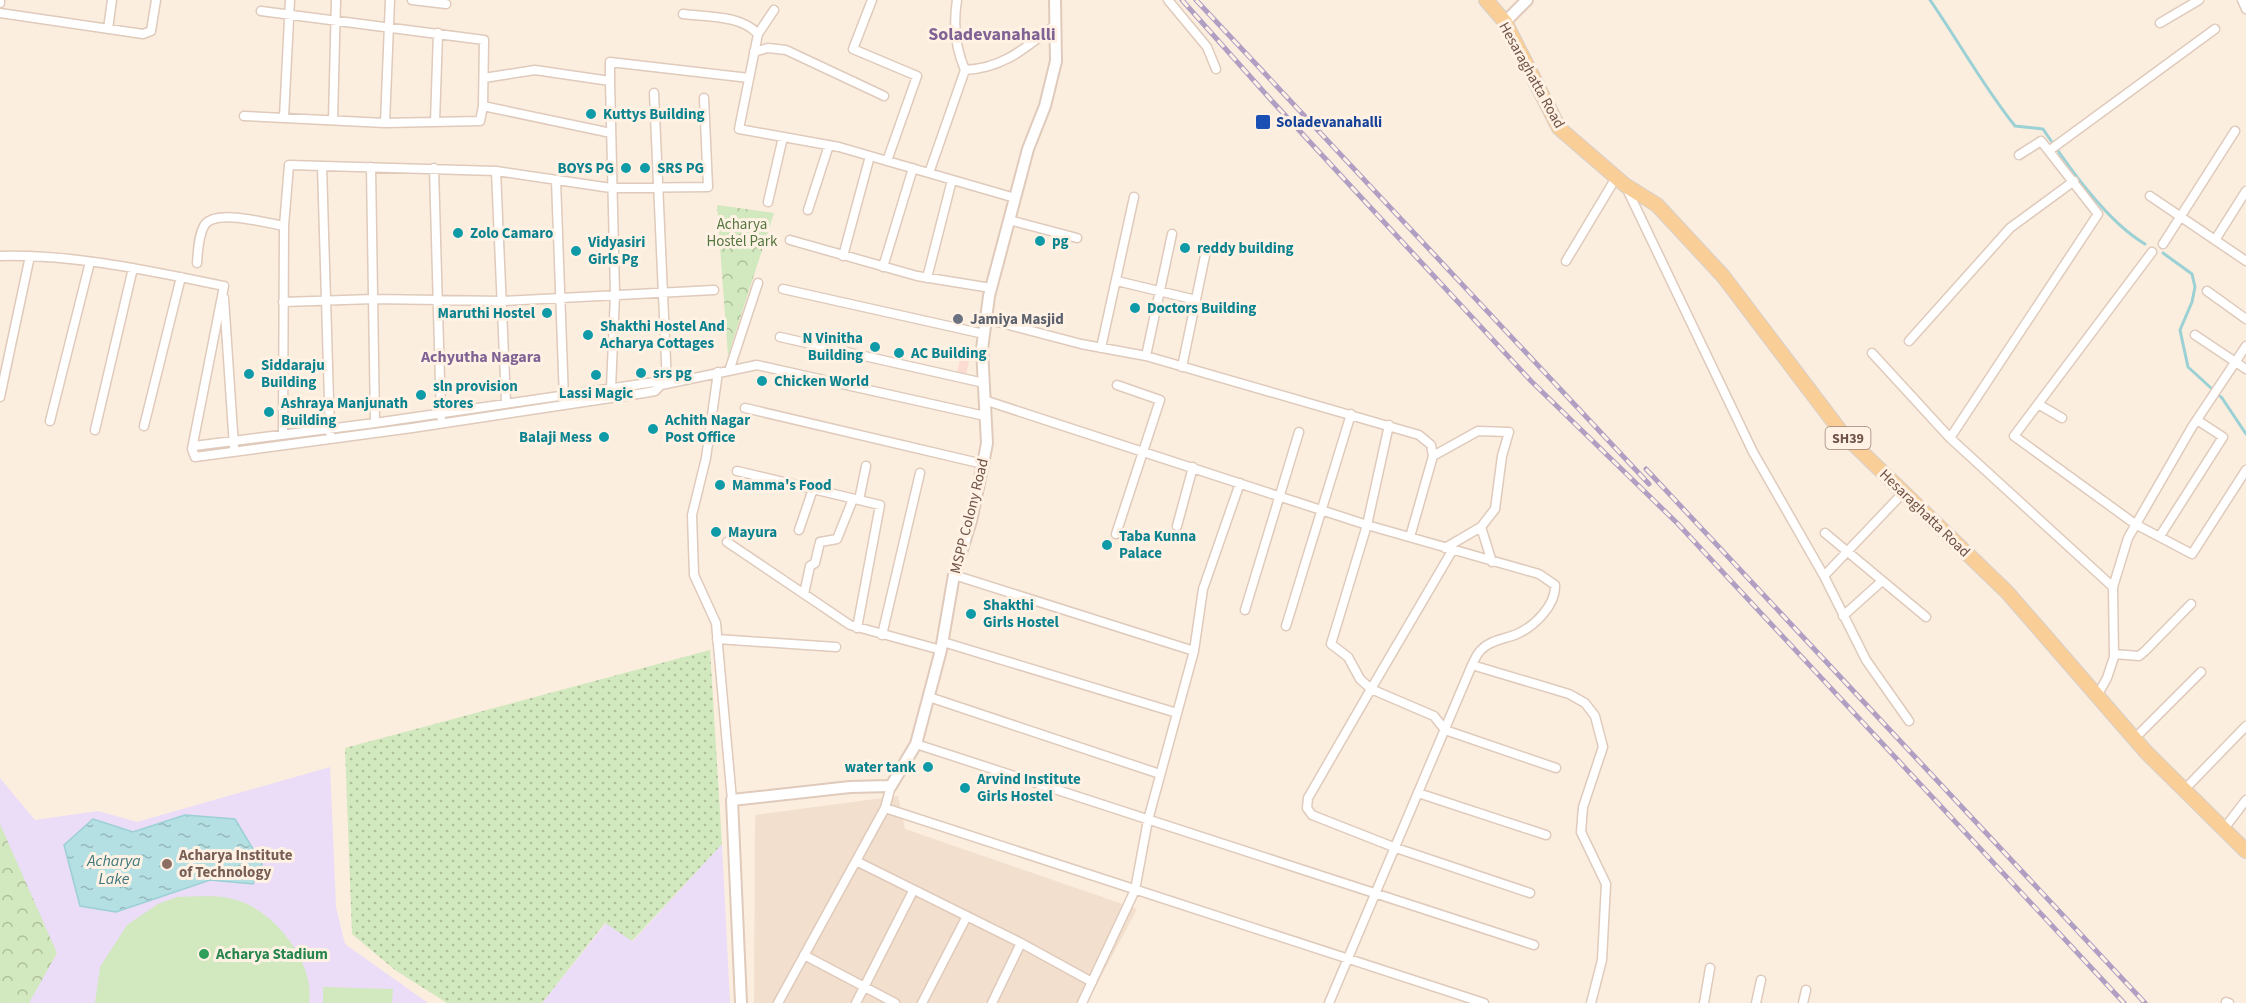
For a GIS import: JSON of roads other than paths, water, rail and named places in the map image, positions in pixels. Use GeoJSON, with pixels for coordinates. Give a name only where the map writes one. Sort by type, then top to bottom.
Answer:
{"type":"FeatureCollection","features":[{"type":"Feature","properties":{"kind":"main road","name":"Hesaraghatta Road"},"geometry":{"type":"LineString","coordinates":[[1486,0],[1505,22],[1559,128],[1621,180],[1657,205],[1723,276],[1842,433],[2007,592],[2134,739],[2246,851]]}},
{"type":"Feature","properties":{"kind":"street"},"geometry":{"type":"LineString","coordinates":[[108,29],[112,0]]}},
{"type":"Feature","properties":{"kind":"street"},"geometry":{"type":"LineString","coordinates":[[0,13],[143,34],[151,31],[156,0]]}},
{"type":"Feature","properties":{"kind":"street"},"geometry":{"type":"LineString","coordinates":[[284,117],[287,15],[290,0]]}},
{"type":"Feature","properties":{"kind":"street"},"geometry":{"type":"LineString","coordinates":[[333,120],[336,0]]}},
{"type":"Feature","properties":{"kind":"street"},"geometry":{"type":"LineString","coordinates":[[385,123],[387,28],[390,0]]}},
{"type":"Feature","properties":{"kind":"street"},"geometry":{"type":"LineString","coordinates":[[412,0],[446,4]]}},
{"type":"Feature","properties":{"kind":"street"},"geometry":{"type":"LineString","coordinates":[[872,0],[853,49],[917,76],[887,161]]}},
{"type":"Feature","properties":{"kind":"street"},"geometry":{"type":"LineString","coordinates":[[929,173],[965,70],[956,44],[954,15],[957,0]]}},
{"type":"Feature","properties":{"kind":"street","name":"MSPP Colony Road"},"geometry":{"type":"LineString","coordinates":[[778,1003],[885,808],[891,786],[916,744],[929,697],[942,646],[954,575],[971,521],[987,443],[984,400],[986,319],[991,288],[1028,149],[1046,106],[1056,61],[1055,0]]}},
{"type":"Feature","properties":{"kind":"street"},"geometry":{"type":"LineString","coordinates":[[1168,0],[1207,47],[1216,69]]}},
{"type":"Feature","properties":{"kind":"street"},"geometry":{"type":"LineString","coordinates":[[1505,22],[1527,0]]}},
{"type":"Feature","properties":{"kind":"street"},"geometry":{"type":"LineString","coordinates":[[2160,23],[2199,0]]}},
{"type":"Feature","properties":{"kind":"street"},"geometry":{"type":"LineString","coordinates":[[2242,0],[2246,9]]}},
{"type":"Feature","properties":{"kind":"street"},"geometry":{"type":"LineString","coordinates":[[774,10],[758,34],[739,129],[829,145],[1015,198]]}},
{"type":"Feature","properties":{"kind":"street"},"geometry":{"type":"LineString","coordinates":[[244,116],[385,123],[480,121],[483,106],[484,40],[261,11]]}},
{"type":"Feature","properties":{"kind":"street"},"geometry":{"type":"LineString","coordinates":[[683,14],[736,21],[751,26],[758,34]]}},
{"type":"Feature","properties":{"kind":"street"},"geometry":{"type":"LineString","coordinates":[[965,70],[985,69],[1001,64],[1055,25]]}},
{"type":"Feature","properties":{"kind":"street"},"geometry":{"type":"LineString","coordinates":[[2050,150],[2215,29]]}},
{"type":"Feature","properties":{"kind":"street"},"geometry":{"type":"LineString","coordinates":[[435,122],[438,33]]}},
{"type":"Feature","properties":{"kind":"street"},"geometry":{"type":"LineString","coordinates":[[754,52],[768,48],[786,50],[884,96]]}},
{"type":"Feature","properties":{"kind":"street"},"geometry":{"type":"LineString","coordinates":[[611,388],[615,295],[610,62],[749,78]]}},
{"type":"Feature","properties":{"kind":"street"},"geometry":{"type":"LineString","coordinates":[[483,78],[535,70],[610,81]]}},
{"type":"Feature","properties":{"kind":"street"},"geometry":{"type":"LineString","coordinates":[[654,93],[663,294],[664,384]]}},
{"type":"Feature","properties":{"kind":"street"},"geometry":{"type":"LineString","coordinates":[[283,435],[284,226],[289,165],[496,171],[611,188],[708,187],[704,98]]}},
{"type":"Feature","properties":{"kind":"street"},"geometry":{"type":"LineString","coordinates":[[483,106],[611,133]]}},
{"type":"Feature","properties":{"kind":"street"},"geometry":{"type":"LineString","coordinates":[[2163,244],[2182,218],[2235,130]]}},
{"type":"Feature","properties":{"kind":"street"},"geometry":{"type":"LineString","coordinates":[[768,202],[783,137]]}},
{"type":"Feature","properties":{"kind":"street"},"geometry":{"type":"LineString","coordinates":[[1950,438],[2098,214],[2041,141],[2019,155]]}},
{"type":"Feature","properties":{"kind":"street"},"geometry":{"type":"LineString","coordinates":[[808,210],[829,145]]}},
{"type":"Feature","properties":{"kind":"street"},"geometry":{"type":"LineString","coordinates":[[843,256],[870,156]]}},
{"type":"Feature","properties":{"kind":"street"},"geometry":{"type":"LineString","coordinates":[[322,166],[330,439]]}},
{"type":"Feature","properties":{"kind":"street"},"geometry":{"type":"LineString","coordinates":[[371,167],[375,423]]}},
{"type":"Feature","properties":{"kind":"street"},"geometry":{"type":"LineString","coordinates":[[434,168],[442,424]]}},
{"type":"Feature","properties":{"kind":"street"},"geometry":{"type":"LineString","coordinates":[[883,267],[913,168]]}},
{"type":"Feature","properties":{"kind":"street"},"geometry":{"type":"LineString","coordinates":[[496,171],[506,402]]}},
{"type":"Feature","properties":{"kind":"street"},"geometry":{"type":"LineString","coordinates":[[556,180],[564,404]]}},
{"type":"Feature","properties":{"kind":"street"},"geometry":{"type":"LineString","coordinates":[[927,278],[952,180]]}},
{"type":"Feature","properties":{"kind":"street"},"geometry":{"type":"LineString","coordinates":[[1566,261],[1621,180],[1753,452],[1824,576],[1866,660],[1909,721]]}},
{"type":"Feature","properties":{"kind":"street"},"geometry":{"type":"LineString","coordinates":[[1909,340],[2010,228],[2074,181]]}},
{"type":"Feature","properties":{"kind":"street"},"geometry":{"type":"LineString","coordinates":[[2215,240],[2246,191]]}},
{"type":"Feature","properties":{"kind":"street"},"geometry":{"type":"LineString","coordinates":[[2150,196],[2246,261]]}},
{"type":"Feature","properties":{"kind":"street"},"geometry":{"type":"LineString","coordinates":[[1101,348],[1118,281],[1134,197]]}},
{"type":"Feature","properties":{"kind":"street"},"geometry":{"type":"LineString","coordinates":[[197,263],[201,237],[210,219],[222,216],[284,226]]}},
{"type":"Feature","properties":{"kind":"street"},"geometry":{"type":"LineString","coordinates":[[1009,220],[1077,238]]}},
{"type":"Feature","properties":{"kind":"street"},"geometry":{"type":"LineString","coordinates":[[1146,356],[1172,234]]}},
{"type":"Feature","properties":{"kind":"street"},"geometry":{"type":"LineString","coordinates":[[790,240],[927,278],[991,288]]}},
{"type":"Feature","properties":{"kind":"street"},"geometry":{"type":"LineString","coordinates":[[1182,367],[1206,251]]}},
{"type":"Feature","properties":{"kind":"street"},"geometry":{"type":"LineString","coordinates":[[2152,252],[2014,436],[2135,524],[2192,554],[2246,470]]}},
{"type":"Feature","properties":{"kind":"street"},"geometry":{"type":"LineString","coordinates":[[0,397],[30,255]]}},
{"type":"Feature","properties":{"kind":"street"},"geometry":{"type":"LineString","coordinates":[[0,256],[30,255],[90,262],[224,286]]}},
{"type":"Feature","properties":{"kind":"street"},"geometry":{"type":"LineString","coordinates":[[50,421],[90,262]]}},
{"type":"Feature","properties":{"kind":"street"},"geometry":{"type":"LineString","coordinates":[[95,430],[133,268]]}},
{"type":"Feature","properties":{"kind":"street"},"geometry":{"type":"LineString","coordinates":[[144,426],[181,277]]}},
{"type":"Feature","properties":{"kind":"street"},"geometry":{"type":"LineString","coordinates":[[1118,281],[1196,300]]}},
{"type":"Feature","properties":{"kind":"street"},"geometry":{"type":"LineString","coordinates":[[729,371],[758,283]]}},
{"type":"Feature","properties":{"kind":"street"},"geometry":{"type":"LineString","coordinates":[[224,286],[192,449],[195,457],[442,424],[655,391],[664,384]]}},
{"type":"Feature","properties":{"kind":"street"},"geometry":{"type":"LineString","coordinates":[[224,286],[233,442],[236,452]]}},
{"type":"Feature","properties":{"kind":"street"},"geometry":{"type":"LineString","coordinates":[[783,289],[984,334]]}},
{"type":"Feature","properties":{"kind":"street"},"geometry":{"type":"LineString","coordinates":[[283,302],[374,299],[502,301],[714,290]]}},
{"type":"Feature","properties":{"kind":"street"},"geometry":{"type":"LineString","coordinates":[[2207,291],[2246,319]]}},
{"type":"Feature","properties":{"kind":"street"},"geometry":{"type":"LineString","coordinates":[[986,319],[1101,348],[1146,356],[1419,435],[1431,445],[1433,456],[1410,537]]}},
{"type":"Feature","properties":{"kind":"street"},"geometry":{"type":"LineString","coordinates":[[2195,335],[2246,369]]}},
{"type":"Feature","properties":{"kind":"street"},"geometry":{"type":"LineString","coordinates":[[780,337],[984,383]]}},
{"type":"Feature","properties":{"kind":"street"},"geometry":{"type":"LineString","coordinates":[[2097,696],[2107,678],[2114,654],[2113,587],[2135,524],[2197,420],[2246,346]]}},
{"type":"Feature","properties":{"kind":"street"},"geometry":{"type":"LineString","coordinates":[[1872,353],[1950,438],[2113,587]]}},
{"type":"Feature","properties":{"kind":"street"},"geometry":{"type":"LineString","coordinates":[[194,446],[375,423],[563,394],[655,382],[664,384],[757,365],[985,416]]}},
{"type":"Feature","properties":{"kind":"street"},"geometry":{"type":"LineString","coordinates":[[718,372],[706,458],[692,515],[694,575],[716,623],[732,800],[741,1003]]}},
{"type":"Feature","properties":{"kind":"street"},"geometry":{"type":"LineString","coordinates":[[1116,534],[1160,400],[1117,385]]}},
{"type":"Feature","properties":{"kind":"street"},"geometry":{"type":"LineString","coordinates":[[984,400],[1367,525],[1539,574],[1553,581],[1554,600],[1519,634],[1488,644],[1479,651],[1329,1003]]}},
{"type":"Feature","properties":{"kind":"street"},"geometry":{"type":"LineString","coordinates":[[2038,404],[2062,418]]}},
{"type":"Feature","properties":{"kind":"street"},"geometry":{"type":"LineString","coordinates":[[745,408],[983,464]]}},
{"type":"Feature","properties":{"kind":"street"},"geometry":{"type":"LineString","coordinates":[[1286,626],[1351,414]]}},
{"type":"Feature","properties":{"kind":"street"},"geometry":{"type":"LineString","coordinates":[[2160,536],[2223,437],[2197,420]]}},
{"type":"Feature","properties":{"kind":"street"},"geometry":{"type":"LineString","coordinates":[[1389,425],[1367,525],[1331,644],[1348,657],[1360,679],[1371,689],[1434,716],[1445,730],[1556,768]]}},
{"type":"Feature","properties":{"kind":"street"},"geometry":{"type":"LineString","coordinates":[[1433,456],[1478,431],[1509,432],[1502,456],[1495,509],[1481,527],[1449,550],[1308,798],[1307,808],[1312,815],[1396,848],[1530,893]]}},
{"type":"Feature","properties":{"kind":"street"},"geometry":{"type":"LineString","coordinates":[[1245,610],[1299,432]]}},
{"type":"Feature","properties":{"kind":"street"},"geometry":{"type":"LineString","coordinates":[[804,594],[810,566],[815,563],[820,542],[837,539],[856,499],[866,466]]}},
{"type":"Feature","properties":{"kind":"street"},"geometry":{"type":"LineString","coordinates":[[1177,526],[1193,467]]}},
{"type":"Feature","properties":{"kind":"street"},"geometry":{"type":"LineString","coordinates":[[737,471],[880,505],[857,627]]}},
{"type":"Feature","properties":{"kind":"street"},"geometry":{"type":"LineString","coordinates":[[882,635],[920,473]]}},
{"type":"Feature","properties":{"kind":"street"},"geometry":{"type":"LineString","coordinates":[[1082,1003],[1134,890],[1148,820],[1194,651],[1203,589],[1239,483]]}},
{"type":"Feature","properties":{"kind":"street"},"geometry":{"type":"LineString","coordinates":[[799,530],[813,489]]}},
{"type":"Feature","properties":{"kind":"street"},"geometry":{"type":"LineString","coordinates":[[1824,576],[1903,493]]}},
{"type":"Feature","properties":{"kind":"street"},"geometry":{"type":"LineString","coordinates":[[1481,527],[1492,562]]}},
{"type":"Feature","properties":{"kind":"street"},"geometry":{"type":"LineString","coordinates":[[1825,533],[1846,553],[1926,616]]}},
{"type":"Feature","properties":{"kind":"street"},"geometry":{"type":"LineString","coordinates":[[727,542],[857,627],[882,635],[942,646],[1177,713]]}},
{"type":"Feature","properties":{"kind":"street"},"geometry":{"type":"LineString","coordinates":[[954,575],[1194,651]]}},
{"type":"Feature","properties":{"kind":"street"},"geometry":{"type":"LineString","coordinates":[[1843,616],[1882,581]]}},
{"type":"Feature","properties":{"kind":"street"},"geometry":{"type":"LineString","coordinates":[[2114,654],[2139,656],[2191,604]]}},
{"type":"Feature","properties":{"kind":"street"},"geometry":{"type":"LineString","coordinates":[[717,639],[836,647]]}},
{"type":"Feature","properties":{"kind":"street"},"geometry":{"type":"LineString","coordinates":[[1472,665],[1569,693],[1585,703],[1595,716],[1603,747],[1582,807],[1581,832],[1606,884],[1602,960],[1592,1003]]}},
{"type":"Feature","properties":{"kind":"street"},"geometry":{"type":"LineString","coordinates":[[2134,739],[2201,672]]}},
{"type":"Feature","properties":{"kind":"street"},"geometry":{"type":"LineString","coordinates":[[929,697],[1160,774]]}},
{"type":"Feature","properties":{"kind":"street"},"geometry":{"type":"LineString","coordinates":[[2184,790],[2246,726]]}},
{"type":"Feature","properties":{"kind":"street"},"geometry":{"type":"LineString","coordinates":[[916,744],[1534,945]]}},
{"type":"Feature","properties":{"kind":"street"},"geometry":{"type":"LineString","coordinates":[[732,800],[850,787],[891,786]]}},
{"type":"Feature","properties":{"kind":"street"},"geometry":{"type":"LineString","coordinates":[[1418,793],[1546,835]]}},
{"type":"Feature","properties":{"kind":"street"},"geometry":{"type":"LineString","coordinates":[[2223,830],[2246,801]]}},
{"type":"Feature","properties":{"kind":"street"},"geometry":{"type":"LineString","coordinates":[[885,808],[1484,1003]]}},
{"type":"Feature","properties":{"kind":"street"},"geometry":{"type":"LineString","coordinates":[[856,861],[1021,943],[1092,982]]}},
{"type":"Feature","properties":{"kind":"street"},"geometry":{"type":"LineString","coordinates":[[856,1003],[913,891]]}},
{"type":"Feature","properties":{"kind":"street"},"geometry":{"type":"LineString","coordinates":[[922,1003],[967,916]]}},
{"type":"Feature","properties":{"kind":"street"},"geometry":{"type":"LineString","coordinates":[[992,1003],[1021,943]]}},
{"type":"Feature","properties":{"kind":"street"},"geometry":{"type":"LineString","coordinates":[[804,955],[895,1003]]}},
{"type":"Feature","properties":{"kind":"street"},"geometry":{"type":"LineString","coordinates":[[1704,1003],[1710,968]]}},
{"type":"Feature","properties":{"kind":"street"},"geometry":{"type":"LineString","coordinates":[[1756,1003],[1761,980]]}},
{"type":"Feature","properties":{"kind":"street"},"geometry":{"type":"LineString","coordinates":[[1803,1003],[1806,990]]}},
{"type":"Feature","properties":{"kind":"water","name":"Acharya Lake"},"geometry":{"type":"Polygon","coordinates":[[[185,815],[235,819],[262,864],[253,884],[210,880],[116,912],[80,906],[64,845],[93,819],[133,832],[185,815]]]}},
{"type":"Feature","properties":{"kind":"waterway"},"geometry":{"type":"LineString","coordinates":[[1930,0],[2015,126],[2043,129],[2076,176],[2102,207],[2116,222],[2145,244]]}},
{"type":"Feature","properties":{"kind":"waterway"},"geometry":{"type":"LineString","coordinates":[[2163,253],[2192,274],[2195,287],[2192,302],[2180,330],[2188,367],[2222,398],[2246,434]]}},
{"type":"Feature","properties":{"kind":"railway"},"geometry":{"type":"LineString","coordinates":[[1182,0],[1272,101],[1531,381],[1678,524],[2124,1003]]}},
{"type":"Feature","properties":{"kind":"railway"},"geometry":{"type":"LineString","coordinates":[[1196,0],[1649,484]]}},
{"type":"Feature","properties":{"kind":"railway"},"geometry":{"type":"LineString","coordinates":[[1646,469],[2145,1003]]}},
{"type":"Feature","properties":{"kind":"place","name":"Kuttys Building"},"geometry":{"type":"Point","coordinates":[591,114]}},
{"type":"Feature","properties":{"kind":"place","name":"Soladevanahalli"},"geometry":{"type":"Point","coordinates":[1263,122]}},
{"type":"Feature","properties":{"kind":"place","name":"BOYS PG"},"geometry":{"type":"Point","coordinates":[626,168]}},
{"type":"Feature","properties":{"kind":"place","name":"SRS PG"},"geometry":{"type":"Point","coordinates":[645,168]}},
{"type":"Feature","properties":{"kind":"place","name":"Zolo Camaro"},"geometry":{"type":"Point","coordinates":[458,233]}},
{"type":"Feature","properties":{"kind":"place","name":"pg"},"geometry":{"type":"Point","coordinates":[1040,241]}},
{"type":"Feature","properties":{"kind":"place","name":"reddy building"},"geometry":{"type":"Point","coordinates":[1185,248]}},
{"type":"Feature","properties":{"kind":"place","name":"Vidyasiri Girls Pg"},"geometry":{"type":"Point","coordinates":[576,251]}},
{"type":"Feature","properties":{"kind":"place","name":"Doctors Building"},"geometry":{"type":"Point","coordinates":[1135,308]}},
{"type":"Feature","properties":{"kind":"place","name":"Maruthi Hostel"},"geometry":{"type":"Point","coordinates":[547,313]}},
{"type":"Feature","properties":{"kind":"place","name":"Jamiya Masjid"},"geometry":{"type":"Point","coordinates":[958,319]}},
{"type":"Feature","properties":{"kind":"place","name":"Shakthi Hostel And Acharya Cottages"},"geometry":{"type":"Point","coordinates":[588,335]}},
{"type":"Feature","properties":{"kind":"place","name":"N Vinitha Building"},"geometry":{"type":"Point","coordinates":[875,347]}},
{"type":"Feature","properties":{"kind":"place","name":"AC Building"},"geometry":{"type":"Point","coordinates":[899,353]}},
{"type":"Feature","properties":{"kind":"place","name":"srs pg"},"geometry":{"type":"Point","coordinates":[641,373]}},
{"type":"Feature","properties":{"kind":"place","name":"Siddaraju Building"},"geometry":{"type":"Point","coordinates":[249,374]}},
{"type":"Feature","properties":{"kind":"place","name":"Lassi Magic"},"geometry":{"type":"Point","coordinates":[596,375]}},
{"type":"Feature","properties":{"kind":"place","name":"Chicken World"},"geometry":{"type":"Point","coordinates":[762,381]}},
{"type":"Feature","properties":{"kind":"place","name":"sln provision stores"},"geometry":{"type":"Point","coordinates":[421,395]}},
{"type":"Feature","properties":{"kind":"place","name":"Ashraya Manjunath Building"},"geometry":{"type":"Point","coordinates":[269,412]}},
{"type":"Feature","properties":{"kind":"place","name":"Achith Nagar Post Office"},"geometry":{"type":"Point","coordinates":[653,429]}},
{"type":"Feature","properties":{"kind":"place","name":"Balaji Mess"},"geometry":{"type":"Point","coordinates":[604,437]}},
{"type":"Feature","properties":{"kind":"place","name":"Mamma's Food"},"geometry":{"type":"Point","coordinates":[720,485]}},
{"type":"Feature","properties":{"kind":"place","name":"Mayura"},"geometry":{"type":"Point","coordinates":[716,532]}},
{"type":"Feature","properties":{"kind":"place","name":"Taba Kunna Palace"},"geometry":{"type":"Point","coordinates":[1107,545]}},
{"type":"Feature","properties":{"kind":"place","name":"Shakthi Girls Hostel"},"geometry":{"type":"Point","coordinates":[971,614]}},
{"type":"Feature","properties":{"kind":"place","name":"water tank"},"geometry":{"type":"Point","coordinates":[928,767]}},
{"type":"Feature","properties":{"kind":"place","name":"Arvind Institute Girls Hostel"},"geometry":{"type":"Point","coordinates":[965,788]}},
{"type":"Feature","properties":{"kind":"place","name":"Acharya Institute of Technology"},"geometry":{"type":"Point","coordinates":[167,864]}},
{"type":"Feature","properties":{"kind":"place","name":"Acharya Stadium"},"geometry":{"type":"Point","coordinates":[204,954]}},
{"type":"Feature","properties":{"kind":"district","name":"Soladevanahalli"},"geometry":{"type":"Point","coordinates":[992,34]}},
{"type":"Feature","properties":{"kind":"district","name":"Achyutha Nagara"},"geometry":{"type":"Point","coordinates":[481,356]}},
{"type":"Feature","properties":{"kind":"park label","name":"Acharya Hostel Park"},"geometry":{"type":"Point","coordinates":[742,232]}}]}
